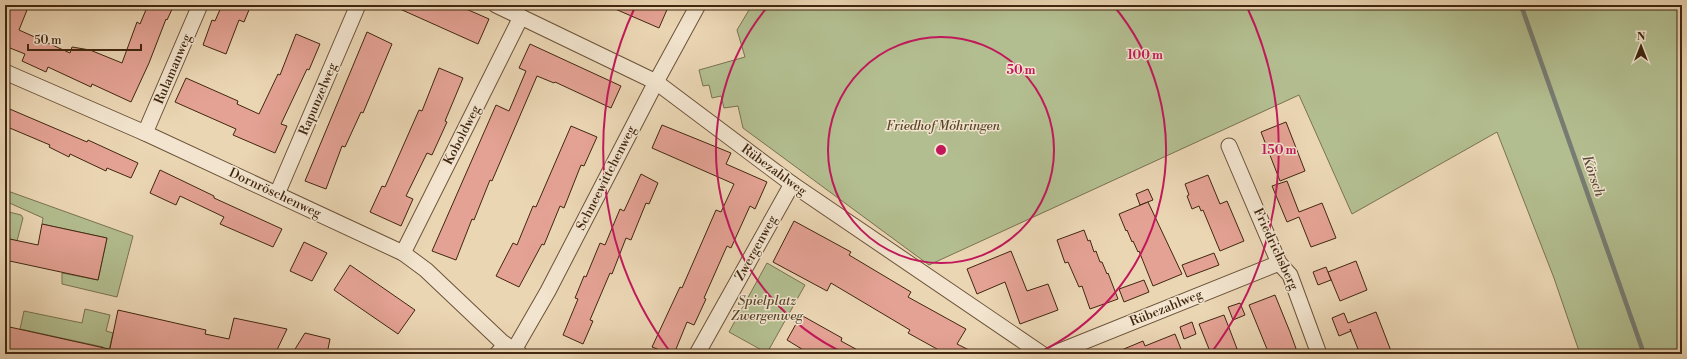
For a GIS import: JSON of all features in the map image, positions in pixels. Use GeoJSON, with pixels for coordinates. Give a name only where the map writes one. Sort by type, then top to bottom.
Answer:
{"type":"FeatureCollection","features":[{"type":"Feature","properties":{"kind":"street","name":"Rulamanweg"},"geometry":{"type":"LineString","coordinates":[[145,133],[200,5]]}},
{"type":"Feature","properties":{"kind":"street","name":"Rapunzelweg"},"geometry":{"type":"LineString","coordinates":[[277,194],[358,5]]}},
{"type":"Feature","properties":{"kind":"street","name":"Rübezahlweg"},"geometry":{"type":"LineString","coordinates":[[496,5],[656,82],[792,184],[1042,354]]}},
{"type":"Feature","properties":{"kind":"street","name":"Schneewittchenweg"},"geometry":{"type":"LineString","coordinates":[[512,348],[548,291],[656,82],[698,5]]}},
{"type":"Feature","properties":{"kind":"street","name":"Koboldweg"},"geometry":{"type":"LineString","coordinates":[[403,253],[521,17]]}},
{"type":"Feature","properties":{"kind":"street","name":"Dornröschenweg"},"geometry":{"type":"LineString","coordinates":[[5,72],[145,133],[403,253],[426,270],[512,348]]}},
{"type":"Feature","properties":{"kind":"street","name":"Friedrichsberg"},"geometry":{"type":"LineString","coordinates":[[1229,146],[1279,263],[1290,275],[1319,354]]}},
{"type":"Feature","properties":{"kind":"street","name":"Zwergenweg"},"geometry":{"type":"LineString","coordinates":[[697,354],[792,184]]}},
{"type":"Feature","properties":{"kind":"street","name":"Rübezahlweg"},"geometry":{"type":"LineString","coordinates":[[1053,354],[1279,263]]}},
{"type":"Feature","properties":{"kind":"lane"},"geometry":{"type":"LineString","coordinates":[[492,354],[512,348]]}},
{"type":"Feature","properties":{"kind":"green space","name":"Friedhof Möhringen"},"geometry":{"type":"Polygon","coordinates":[[[752,5],[1682,5],[1682,354],[1580,354],[1554,278],[1497,132],[1352,214],[1299,95],[929,265],[743,128],[738,106],[724,108],[721,96],[712,98],[709,85],[703,86],[699,70],[745,57],[737,30],[752,5]]]}},
{"type":"Feature","properties":{"kind":"green space"},"geometry":{"type":"Polygon","coordinates":[[[5,190],[133,236],[117,297],[62,284],[62,273],[98,280],[107,238],[42,224],[43,218],[5,201],[5,190]]]}},
{"type":"Feature","properties":{"kind":"green space"},"geometry":{"type":"Polygon","coordinates":[[[5,211],[21,215],[23,218],[17,241],[5,238],[5,211]]]}},
{"type":"Feature","properties":{"kind":"green space","name":"Spielplatz Zwergenweg"},"geometry":{"type":"Polygon","coordinates":[[[767,263],[805,285],[767,353],[729,332],[767,263]]]}},
{"type":"Feature","properties":{"kind":"green space"},"geometry":{"type":"Polygon","coordinates":[[[85,309],[110,315],[106,331],[113,333],[108,354],[102,354],[103,347],[20,329],[24,311],[82,323],[85,309]]]}},
{"type":"Feature","properties":{"kind":"building"},"geometry":{"type":"Polygon","coordinates":[[[5,5],[29,5],[19,30],[70,53],[72,47],[90,50],[122,63],[137,22],[140,24],[148,5],[174,5],[167,20],[166,19],[149,63],[131,102],[92,84],[91,87],[48,67],[46,72],[22,61],[25,54],[5,46],[5,5]]]}},
{"type":"Feature","properties":{"kind":"building"},"geometry":{"type":"Polygon","coordinates":[[[222,5],[251,5],[244,22],[239,20],[226,54],[203,45],[212,20],[215,21],[222,5]]]}},
{"type":"Feature","properties":{"kind":"building"},"geometry":{"type":"Polygon","coordinates":[[[391,5],[457,5],[489,19],[478,44],[391,5]]]}},
{"type":"Feature","properties":{"kind":"building"},"geometry":{"type":"Polygon","coordinates":[[[606,5],[669,5],[659,28],[606,5]]]}},
{"type":"Feature","properties":{"kind":"building"},"geometry":{"type":"Polygon","coordinates":[[[367,32],[392,44],[363,113],[361,112],[345,147],[342,146],[326,189],[305,181],[367,32]]]}},
{"type":"Feature","properties":{"kind":"building"},"geometry":{"type":"Polygon","coordinates":[[[296,34],[320,44],[309,70],[307,69],[281,124],[287,126],[275,153],[233,135],[236,129],[175,102],[186,78],[238,101],[237,104],[259,114],[278,74],[280,75],[296,34]]]}},
{"type":"Feature","properties":{"kind":"building"},"geometry":{"type":"Polygon","coordinates":[[[530,44],[621,86],[611,108],[555,82],[554,83],[537,76],[492,181],[490,180],[474,220],[472,219],[456,260],[432,251],[496,105],[509,111],[526,71],[519,68],[530,44]]]}},
{"type":"Feature","properties":{"kind":"building"},"geometry":{"type":"Polygon","coordinates":[[[439,68],[463,78],[445,121],[447,122],[432,155],[427,153],[406,196],[413,199],[401,226],[370,212],[382,186],[385,187],[419,110],[422,111],[439,68]]]}},
{"type":"Feature","properties":{"kind":"building"},"geometry":{"type":"Polygon","coordinates":[[[5,107],[87,142],[88,140],[138,163],[131,178],[107,168],[106,171],[70,154],[69,157],[49,147],[50,145],[5,126],[5,107]]]}},
{"type":"Feature","properties":{"kind":"building"},"geometry":{"type":"Polygon","coordinates":[[[1286,122],[1305,171],[1280,181],[1261,132],[1286,122]]]}},
{"type":"Feature","properties":{"kind":"building"},"geometry":{"type":"Polygon","coordinates":[[[662,125],[731,153],[726,164],[767,182],[755,209],[750,206],[731,248],[727,246],[694,325],[687,322],[674,354],[670,354],[652,347],[680,287],[682,288],[716,210],[721,212],[734,184],[652,148],[662,125]]]}},
{"type":"Feature","properties":{"kind":"building"},"geometry":{"type":"Polygon","coordinates":[[[571,126],[597,137],[584,166],[581,165],[564,208],[560,206],[544,245],[542,244],[519,287],[496,276],[513,243],[517,245],[533,206],[536,207],[571,126]]]}},
{"type":"Feature","properties":{"kind":"building"},"geometry":{"type":"Polygon","coordinates":[[[160,170],[214,196],[214,198],[282,229],[273,247],[220,224],[224,217],[180,196],[176,205],[150,193],[160,170]]]}},
{"type":"Feature","properties":{"kind":"building"},"geometry":{"type":"Polygon","coordinates":[[[641,174],[658,183],[649,204],[646,203],[631,240],[626,238],[612,274],[610,273],[590,320],[593,321],[583,344],[563,335],[578,299],[575,298],[584,276],[586,277],[600,243],[605,245],[620,209],[624,211],[641,174]]]}},
{"type":"Feature","properties":{"kind":"building"},"geometry":{"type":"Polygon","coordinates":[[[1208,175],[1220,204],[1227,201],[1244,241],[1220,251],[1203,210],[1201,211],[1199,206],[1192,209],[1187,196],[1189,195],[1185,184],[1208,175]]]}},
{"type":"Feature","properties":{"kind":"building"},"geometry":{"type":"Polygon","coordinates":[[[1287,181],[1299,212],[1322,203],[1336,238],[1311,247],[1299,217],[1287,222],[1272,186],[1287,181]]]}},
{"type":"Feature","properties":{"kind":"building"},"geometry":{"type":"Polygon","coordinates":[[[1148,189],[1153,200],[1140,205],[1136,194],[1148,189]]]}},
{"type":"Feature","properties":{"kind":"building"},"geometry":{"type":"Polygon","coordinates":[[[1148,202],[1182,274],[1153,286],[1139,251],[1138,252],[1133,241],[1132,242],[1127,230],[1126,231],[1119,214],[1148,202]]]}},
{"type":"Feature","properties":{"kind":"building"},"geometry":{"type":"Polygon","coordinates":[[[794,221],[851,252],[849,255],[911,292],[908,297],[966,329],[957,344],[977,354],[946,354],[908,333],[910,330],[831,283],[827,291],[773,262],[794,221]]]}},
{"type":"Feature","properties":{"kind":"building"},"geometry":{"type":"Polygon","coordinates":[[[42,224],[107,238],[98,280],[5,260],[5,238],[38,245],[42,224]]]}},
{"type":"Feature","properties":{"kind":"building"},"geometry":{"type":"Polygon","coordinates":[[[1084,230],[1088,241],[1090,240],[1094,252],[1096,251],[1100,262],[1102,262],[1107,274],[1108,273],[1118,299],[1090,309],[1082,286],[1079,287],[1068,262],[1065,263],[1057,240],[1084,230]]]}},
{"type":"Feature","properties":{"kind":"building"},"geometry":{"type":"Polygon","coordinates":[[[304,242],[327,253],[312,281],[290,271],[304,242]]]}},
{"type":"Feature","properties":{"kind":"building"},"geometry":{"type":"Polygon","coordinates":[[[1011,251],[1027,291],[1048,284],[1058,310],[1020,324],[1005,282],[977,294],[967,269],[1011,251]]]}},
{"type":"Feature","properties":{"kind":"building"},"geometry":{"type":"Polygon","coordinates":[[[1214,253],[1219,265],[1187,277],[1182,265],[1214,253]]]}},
{"type":"Feature","properties":{"kind":"building"},"geometry":{"type":"Polygon","coordinates":[[[1356,261],[1367,290],[1340,301],[1328,272],[1356,261]]]}},
{"type":"Feature","properties":{"kind":"building"},"geometry":{"type":"Polygon","coordinates":[[[350,265],[415,310],[398,334],[334,290],[350,265]]]}},
{"type":"Feature","properties":{"kind":"building"},"geometry":{"type":"Polygon","coordinates":[[[1326,267],[1331,280],[1318,285],[1313,272],[1326,267]]]}},
{"type":"Feature","properties":{"kind":"building"},"geometry":{"type":"Polygon","coordinates":[[[1144,280],[1149,292],[1124,302],[1119,289],[1144,280]]]}},
{"type":"Feature","properties":{"kind":"building"},"geometry":{"type":"Polygon","coordinates":[[[1275,295],[1298,354],[1269,354],[1249,305],[1275,295]]]}},
{"type":"Feature","properties":{"kind":"building"},"geometry":{"type":"Polygon","coordinates":[[[1240,303],[1245,315],[1233,320],[1228,307],[1240,303]]]}},
{"type":"Feature","properties":{"kind":"building"},"geometry":{"type":"Polygon","coordinates":[[[118,310],[206,330],[205,334],[229,339],[234,318],[287,329],[275,354],[5,354],[5,326],[109,349],[109,353],[118,310]]]}},
{"type":"Feature","properties":{"kind":"building"},"geometry":{"type":"Polygon","coordinates":[[[1376,312],[1391,351],[1383,354],[1360,354],[1351,331],[1339,336],[1332,318],[1344,313],[1348,323],[1376,312]]]}},
{"type":"Feature","properties":{"kind":"building"},"geometry":{"type":"Polygon","coordinates":[[[801,315],[842,338],[841,341],[865,354],[810,354],[787,340],[801,315]]]}},
{"type":"Feature","properties":{"kind":"building"},"geometry":{"type":"Polygon","coordinates":[[[1224,315],[1239,354],[1211,354],[1199,324],[1224,315]]]}},
{"type":"Feature","properties":{"kind":"building"},"geometry":{"type":"Polygon","coordinates":[[[1192,322],[1196,334],[1184,339],[1180,327],[1192,322]]]}},
{"type":"Feature","properties":{"kind":"building"},"geometry":{"type":"Polygon","coordinates":[[[305,333],[330,339],[327,354],[313,351],[312,354],[292,354],[305,333]]]}},
{"type":"Feature","properties":{"kind":"building"},"geometry":{"type":"Polygon","coordinates":[[[1175,334],[1183,354],[1112,354],[1143,341],[1145,346],[1175,334]]]}},
{"type":"Feature","properties":{"kind":"waterway","name":"Körsch"},"geometry":{"type":"LineString","coordinates":[[1521,5],[1644,354]]}}]}
